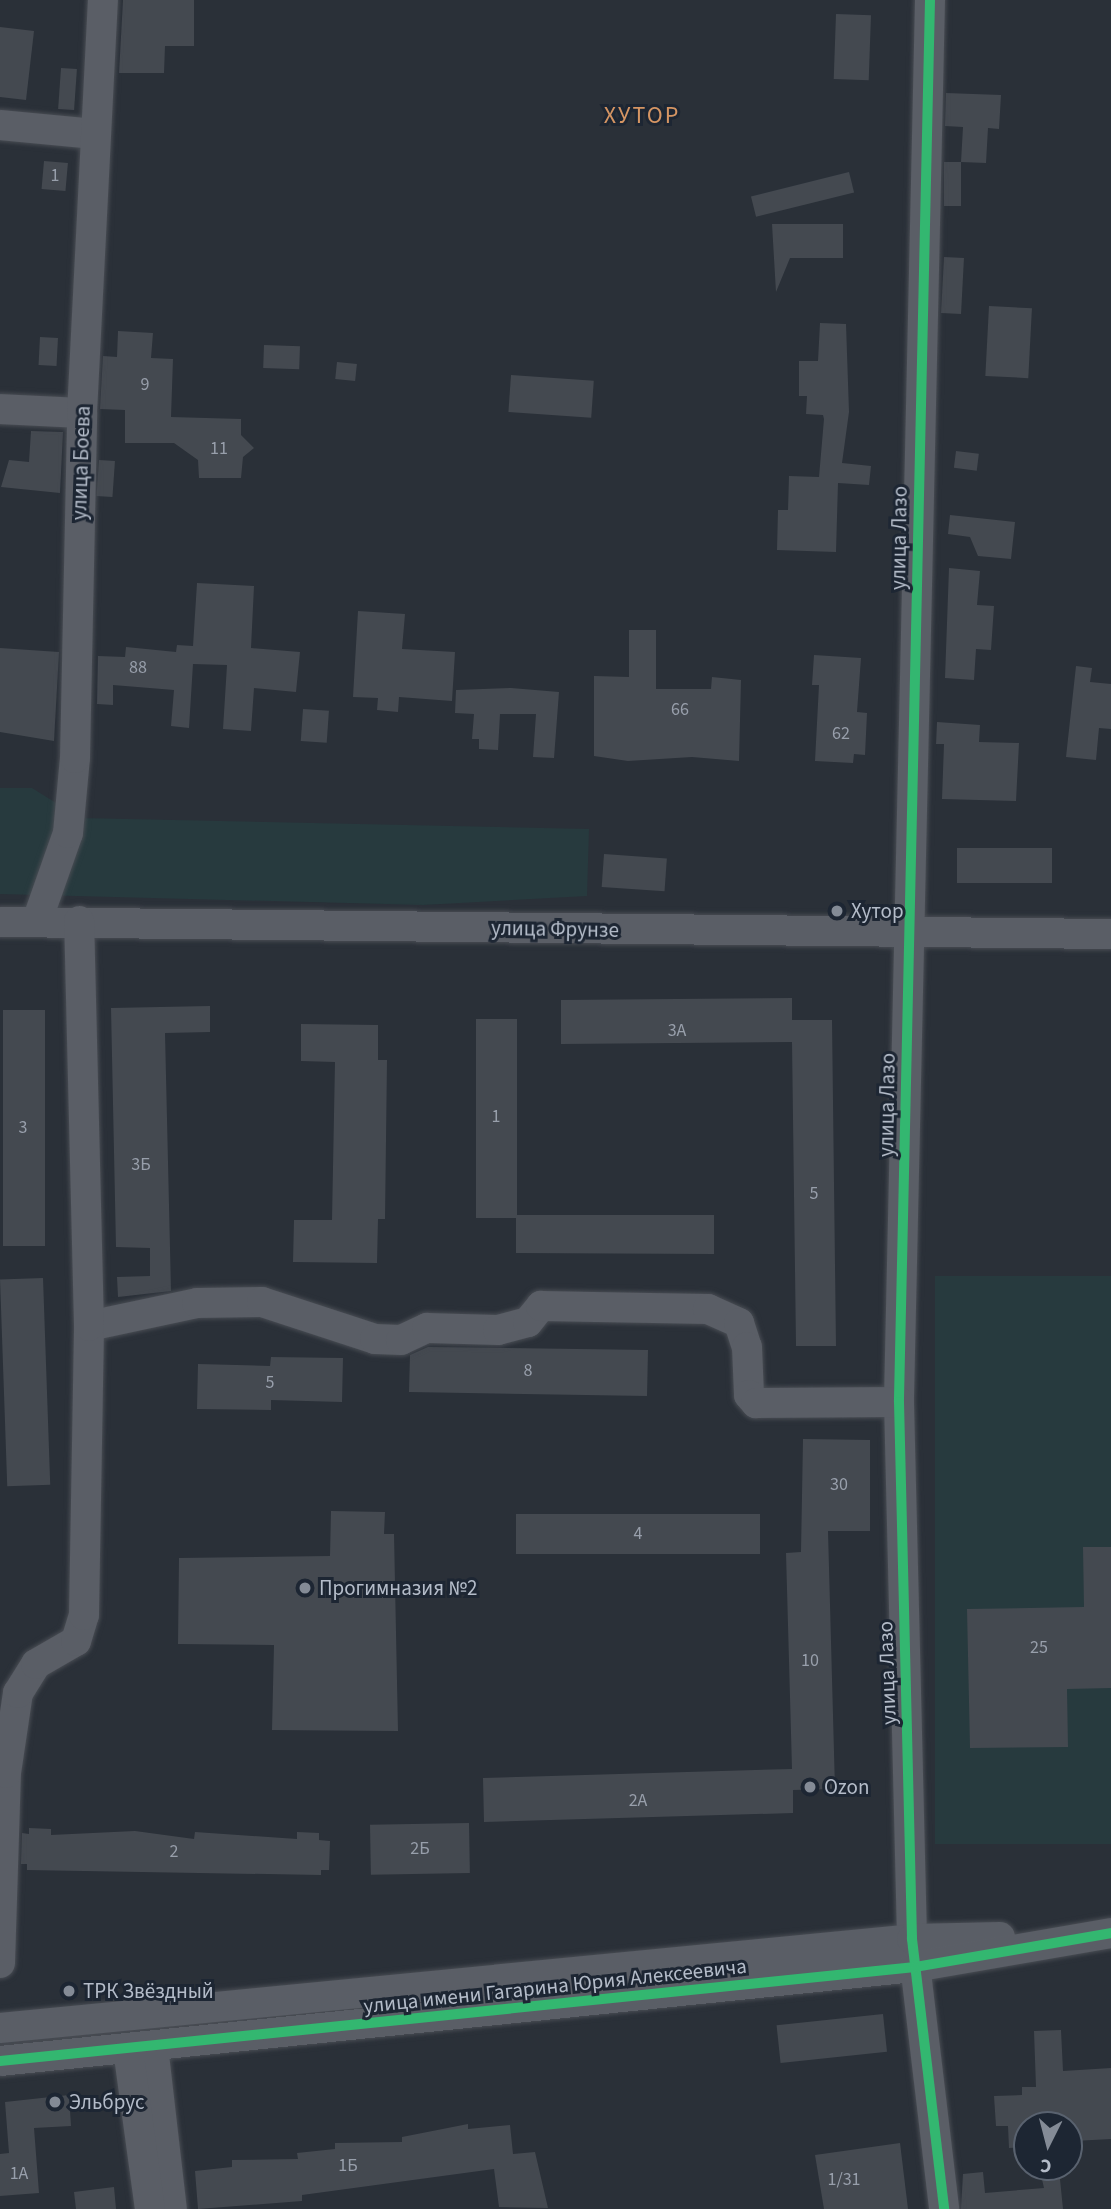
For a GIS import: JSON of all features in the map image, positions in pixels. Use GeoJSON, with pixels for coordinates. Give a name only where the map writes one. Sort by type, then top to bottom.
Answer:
{"type":"FeatureCollection","features":[{"type":"Feature","properties":{"kind":"street","name":"улица Боева"},"geometry":{"type":"LineString","coordinates":[[37,921],[68,832],[74,771],[82,413],[103,0]]}},
{"type":"Feature","properties":{"kind":"street","name":"улица Лазо"},"geometry":{"type":"LineString","coordinates":[[930,0],[899,1402],[913,1953],[944,2209]]}},
{"type":"Feature","properties":{"kind":"street"},"geometry":{"type":"LineString","coordinates":[[0,125],[96,134]]}},
{"type":"Feature","properties":{"kind":"street"},"geometry":{"type":"LineString","coordinates":[[0,409],[82,413]]}},
{"type":"Feature","properties":{"kind":"street"},"geometry":{"type":"LineString","coordinates":[[0,1963],[6,1736],[18,1693],[36,1664],[76,1641],[84,1615],[89,1326],[79,921]]}},
{"type":"Feature","properties":{"kind":"street","name":"улица Фрунзе"},"geometry":{"type":"LineString","coordinates":[[0,922],[1111,934]]}},
{"type":"Feature","properties":{"kind":"street"},"geometry":{"type":"LineString","coordinates":[[89,1326],[197,1303],[262,1302],[375,1339],[401,1340],[427,1328],[498,1330],[528,1322],[541,1306],[708,1309],[739,1323],[747,1347],[749,1395],[755,1403],[899,1402]]}},
{"type":"Feature","properties":{"kind":"street","name":"улица имени Гагарина Юрия Алексеевича"},"geometry":{"type":"LineString","coordinates":[[0,2028],[913,1953],[1111,1933]]}},
{"type":"Feature","properties":{"kind":"street","name":"улица имени Гагарина Юрия Алексеевича"},"geometry":{"type":"LineString","coordinates":[[1,2054],[140,2048],[913,1953]]}},
{"type":"Feature","properties":{"kind":"street"},"geometry":{"type":"LineString","coordinates":[[140,2048],[150,2209]]}},
{"type":"Feature","properties":{"kind":"street"},"geometry":{"type":"LineString","coordinates":[[140,2048],[172,2209]]}},
{"type":"Feature","properties":{"kind":"green space"},"geometry":{"type":"Polygon","coordinates":[[[0,788],[32,788],[80,818],[589,829],[587,896],[423,905],[0,894],[0,788]]]}},
{"type":"Feature","properties":{"kind":"green space"},"geometry":{"type":"Polygon","coordinates":[[[935,1276],[1111,1276],[1111,1844],[935,1844],[935,1276]]]}},
{"type":"Feature","properties":{"kind":"building"},"geometry":{"type":"Polygon","coordinates":[[[123,0],[194,0],[194,46],[165,46],[164,73],[119,73],[123,0]]]}},
{"type":"Feature","properties":{"kind":"building"},"geometry":{"type":"Polygon","coordinates":[[[836,14],[871,15],[869,80],[834,79],[836,14]]]}},
{"type":"Feature","properties":{"kind":"building"},"geometry":{"type":"Polygon","coordinates":[[[0,27],[34,31],[26,100],[0,97],[0,27]]]}},
{"type":"Feature","properties":{"kind":"building"},"geometry":{"type":"Polygon","coordinates":[[[61,68],[77,69],[74,110],[58,109],[61,68]]]}},
{"type":"Feature","properties":{"kind":"building"},"geometry":{"type":"Polygon","coordinates":[[[946,93],[1001,95],[999,129],[988,128],[986,163],[961,162],[963,127],[945,126],[946,93]]]}},
{"type":"Feature","properties":{"kind":"building"},"geometry":{"type":"Polygon","coordinates":[[[44,161],[68,163],[65,191],[42,189],[44,161]]]}},
{"type":"Feature","properties":{"kind":"building"},"geometry":{"type":"Polygon","coordinates":[[[944,162],[961,162],[961,206],[944,206],[944,162]]]}},
{"type":"Feature","properties":{"kind":"building"},"geometry":{"type":"Polygon","coordinates":[[[849,172],[854,192],[756,217],[751,196],[849,172]]]}},
{"type":"Feature","properties":{"kind":"building"},"geometry":{"type":"Polygon","coordinates":[[[772,224],[843,224],[843,258],[790,258],[776,292],[772,224]]]}},
{"type":"Feature","properties":{"kind":"building"},"geometry":{"type":"Polygon","coordinates":[[[944,257],[964,258],[961,314],[941,313],[944,257]]]}},
{"type":"Feature","properties":{"kind":"building"},"geometry":{"type":"Polygon","coordinates":[[[989,306],[1032,308],[1028,378],[985,376],[989,306]]]}},
{"type":"Feature","properties":{"kind":"building"},"geometry":{"type":"Polygon","coordinates":[[[820,323],[846,324],[849,412],[842,463],[871,466],[869,485],[838,483],[836,552],[777,550],[778,510],[788,510],[789,476],[819,477],[824,419],[823,415],[806,414],[807,396],[799,396],[799,361],[818,361],[820,323]]]}},
{"type":"Feature","properties":{"kind":"building"},"geometry":{"type":"Polygon","coordinates":[[[118,331],[153,333],[151,358],[173,359],[171,417],[241,419],[241,435],[254,448],[243,457],[241,478],[199,478],[198,460],[174,443],[125,443],[125,410],[100,409],[103,356],[117,357],[118,331]]]}},
{"type":"Feature","properties":{"kind":"building"},"geometry":{"type":"Polygon","coordinates":[[[40,337],[58,338],[57,366],[39,365],[40,337]]]}},
{"type":"Feature","properties":{"kind":"building"},"geometry":{"type":"Polygon","coordinates":[[[264,345],[300,346],[299,369],[263,368],[264,345]]]}},
{"type":"Feature","properties":{"kind":"building"},"geometry":{"type":"Polygon","coordinates":[[[337,362],[357,364],[355,381],[335,379],[337,362]]]}},
{"type":"Feature","properties":{"kind":"building"},"geometry":{"type":"Polygon","coordinates":[[[511,375],[594,381],[591,418],[508,412],[511,375]]]}},
{"type":"Feature","properties":{"kind":"building"},"geometry":{"type":"Polygon","coordinates":[[[31,431],[63,432],[60,493],[1,487],[9,460],[29,462],[31,431]]]}},
{"type":"Feature","properties":{"kind":"building"},"geometry":{"type":"Polygon","coordinates":[[[956,451],[979,454],[977,471],[954,468],[956,451]]]}},
{"type":"Feature","properties":{"kind":"building"},"geometry":{"type":"Polygon","coordinates":[[[99,460],[115,461],[112,497],[96,496],[99,460]]]}},
{"type":"Feature","properties":{"kind":"building"},"geometry":{"type":"Polygon","coordinates":[[[950,515],[1015,522],[1011,559],[978,556],[970,537],[948,534],[950,515]]]}},
{"type":"Feature","properties":{"kind":"building"},"geometry":{"type":"Polygon","coordinates":[[[949,568],[980,571],[977,605],[994,606],[991,650],[976,649],[974,680],[945,678],[949,568]]]}},
{"type":"Feature","properties":{"kind":"building"},"geometry":{"type":"Polygon","coordinates":[[[197,583],[254,586],[251,648],[300,652],[296,692],[254,688],[251,731],[223,729],[227,665],[193,664],[189,728],[171,726],[174,690],[113,685],[113,705],[97,704],[98,656],[125,657],[126,647],[176,652],[177,645],[193,646],[197,583]]]}},
{"type":"Feature","properties":{"kind":"building"},"geometry":{"type":"Polygon","coordinates":[[[358,611],[405,614],[402,649],[455,652],[452,701],[399,697],[398,712],[377,710],[378,698],[353,697],[358,611]]]}},
{"type":"Feature","properties":{"kind":"building"},"geometry":{"type":"Polygon","coordinates":[[[629,630],[656,630],[656,689],[711,689],[712,677],[741,680],[739,761],[692,757],[628,761],[594,756],[594,676],[629,677],[629,630]]]}},
{"type":"Feature","properties":{"kind":"building"},"geometry":{"type":"Polygon","coordinates":[[[0,648],[59,652],[54,741],[0,732],[0,648]]]}},
{"type":"Feature","properties":{"kind":"building"},"geometry":{"type":"Polygon","coordinates":[[[814,655],[861,658],[857,712],[867,713],[865,755],[854,754],[853,763],[815,761],[819,685],[812,685],[814,655]]]}},
{"type":"Feature","properties":{"kind":"building"},"geometry":{"type":"Polygon","coordinates":[[[1076,666],[1092,668],[1090,682],[1111,684],[1111,729],[1099,728],[1096,760],[1066,757],[1076,666]]]}},
{"type":"Feature","properties":{"kind":"building"},"geometry":{"type":"Polygon","coordinates":[[[511,688],[559,692],[554,758],[533,757],[536,714],[500,714],[498,750],[479,749],[479,739],[472,739],[474,714],[455,713],[456,690],[511,688]]]}},
{"type":"Feature","properties":{"kind":"building"},"geometry":{"type":"Polygon","coordinates":[[[303,709],[329,711],[327,743],[301,741],[303,709]]]}},
{"type":"Feature","properties":{"kind":"building"},"geometry":{"type":"Polygon","coordinates":[[[937,722],[980,725],[979,742],[1019,743],[1016,801],[942,799],[944,744],[936,744],[937,722]]]}},
{"type":"Feature","properties":{"kind":"building"},"geometry":{"type":"Polygon","coordinates":[[[957,848],[1052,848],[1052,883],[957,883],[957,848]]]}},
{"type":"Feature","properties":{"kind":"building"},"geometry":{"type":"Polygon","coordinates":[[[604,854],[667,858],[665,891],[602,887],[604,854]]]}},
{"type":"Feature","properties":{"kind":"building"},"geometry":{"type":"Polygon","coordinates":[[[792,998],[792,1020],[832,1020],[836,1346],[796,1346],[792,1042],[561,1044],[561,1000],[792,998]]]}},
{"type":"Feature","properties":{"kind":"building"},"geometry":{"type":"Polygon","coordinates":[[[210,1006],[210,1032],[165,1033],[171,1291],[118,1297],[117,1277],[150,1276],[150,1248],[116,1247],[111,1008],[210,1006]]]}},
{"type":"Feature","properties":{"kind":"building"},"geometry":{"type":"Polygon","coordinates":[[[3,1010],[45,1010],[45,1246],[3,1246],[3,1010]]]}},
{"type":"Feature","properties":{"kind":"building"},"geometry":{"type":"Polygon","coordinates":[[[476,1019],[517,1019],[517,1215],[714,1215],[714,1254],[516,1253],[516,1218],[476,1218],[476,1019]]]}},
{"type":"Feature","properties":{"kind":"building"},"geometry":{"type":"Polygon","coordinates":[[[301,1024],[378,1025],[378,1060],[387,1060],[385,1219],[378,1219],[377,1263],[293,1262],[294,1220],[332,1220],[335,1062],[301,1061],[301,1024]]]}},
{"type":"Feature","properties":{"kind":"building"},"geometry":{"type":"Polygon","coordinates":[[[43,1278],[50,1485],[7,1486],[0,1280],[43,1278]]]}},
{"type":"Feature","properties":{"kind":"building"},"geometry":{"type":"Polygon","coordinates":[[[428,1347],[648,1350],[647,1396],[409,1392],[410,1355],[428,1347]]]}},
{"type":"Feature","properties":{"kind":"building"},"geometry":{"type":"Polygon","coordinates":[[[271,1357],[343,1358],[342,1402],[271,1400],[271,1410],[197,1409],[198,1364],[270,1366],[271,1357]]]}},
{"type":"Feature","properties":{"kind":"building"},"geometry":{"type":"Polygon","coordinates":[[[803,1439],[870,1440],[870,1531],[828,1531],[835,1789],[793,1790],[793,1813],[484,1822],[483,1778],[792,1769],[786,1553],[801,1552],[803,1439]]]}},
{"type":"Feature","properties":{"kind":"building"},"geometry":{"type":"Polygon","coordinates":[[[331,1511],[385,1512],[384,1534],[394,1534],[398,1731],[272,1730],[274,1645],[178,1644],[179,1558],[330,1556],[331,1511]]]}},
{"type":"Feature","properties":{"kind":"building"},"geometry":{"type":"Polygon","coordinates":[[[516,1514],[760,1514],[760,1554],[516,1554],[516,1514]]]}},
{"type":"Feature","properties":{"kind":"building"},"geometry":{"type":"Polygon","coordinates":[[[1083,1547],[1111,1547],[1111,1688],[1067,1689],[1068,1747],[970,1748],[967,1609],[1084,1607],[1083,1547]]]}},
{"type":"Feature","properties":{"kind":"building"},"geometry":{"type":"Polygon","coordinates":[[[469,1823],[470,1873],[371,1875],[370,1825],[469,1823]]]}},
{"type":"Feature","properties":{"kind":"building"},"geometry":{"type":"Polygon","coordinates":[[[29,1828],[51,1829],[51,1835],[135,1831],[194,1839],[195,1832],[297,1839],[297,1832],[319,1833],[319,1840],[330,1841],[329,1870],[321,1870],[321,1875],[27,1870],[27,1864],[21,1864],[22,1833],[29,1834],[29,1828]]]}},
{"type":"Feature","properties":{"kind":"building"},"geometry":{"type":"Polygon","coordinates":[[[883,2014],[887,2052],[781,2063],[777,2025],[883,2014]]]}},
{"type":"Feature","properties":{"kind":"building"},"geometry":{"type":"Polygon","coordinates":[[[1061,2030],[1063,2071],[1111,2068],[1111,2139],[1083,2141],[1083,2111],[1013,2111],[1013,2148],[1009,2148],[1008,2126],[996,2126],[994,2096],[1022,2095],[1022,2087],[1036,2087],[1034,2031],[1061,2030]]]}},
{"type":"Feature","properties":{"kind":"building"},"geometry":{"type":"Polygon","coordinates":[[[69,2095],[71,2126],[34,2128],[39,2193],[0,2196],[0,2154],[9,2153],[5,2102],[69,2095]]]}},
{"type":"Feature","properties":{"kind":"building"},"geometry":{"type":"Polygon","coordinates":[[[468,2124],[468,2129],[510,2125],[513,2154],[535,2152],[548,2208],[499,2207],[494,2169],[302,2195],[302,2201],[198,2209],[195,2171],[232,2167],[232,2160],[298,2159],[297,2153],[335,2149],[335,2143],[402,2142],[402,2137],[468,2124]]]}},
{"type":"Feature","properties":{"kind":"building"},"geometry":{"type":"Polygon","coordinates":[[[900,2143],[908,2209],[824,2209],[815,2155],[900,2143]]]}},
{"type":"Feature","properties":{"kind":"building"},"geometry":{"type":"Polygon","coordinates":[[[983,2172],[985,2193],[1044,2188],[1042,2181],[1060,2181],[1063,2209],[961,2209],[963,2174],[983,2172]]]}},
{"type":"Feature","properties":{"kind":"building"},"geometry":{"type":"Polygon","coordinates":[[[114,2187],[116,2209],[76,2209],[74,2192],[114,2187]]]}},
{"type":"Feature","properties":{"kind":"cycle path"},"geometry":{"type":"LineString","coordinates":[[930,0],[899,1402],[912,1939],[944,2209]]}},
{"type":"Feature","properties":{"kind":"cycle path"},"geometry":{"type":"LineString","coordinates":[[0,2061],[915,1967],[1111,1933]]}},
{"type":"Feature","properties":{"kind":"place","name":"Хутор"},"geometry":{"type":"Point","coordinates":[837,911]}},
{"type":"Feature","properties":{"kind":"place","name":"Прогимназия №2"},"geometry":{"type":"Point","coordinates":[305,1588]}},
{"type":"Feature","properties":{"kind":"place","name":"Ozon"},"geometry":{"type":"Point","coordinates":[810,1787]}},
{"type":"Feature","properties":{"kind":"place","name":"ТРК Звёздный"},"geometry":{"type":"Point","coordinates":[69,1991]}},
{"type":"Feature","properties":{"kind":"place","name":"Эльбрус"},"geometry":{"type":"Point","coordinates":[55,2102]}},
{"type":"Feature","properties":{"kind":"district","name":"ХУТОР"},"geometry":{"type":"Point","coordinates":[642,116]}}]}
